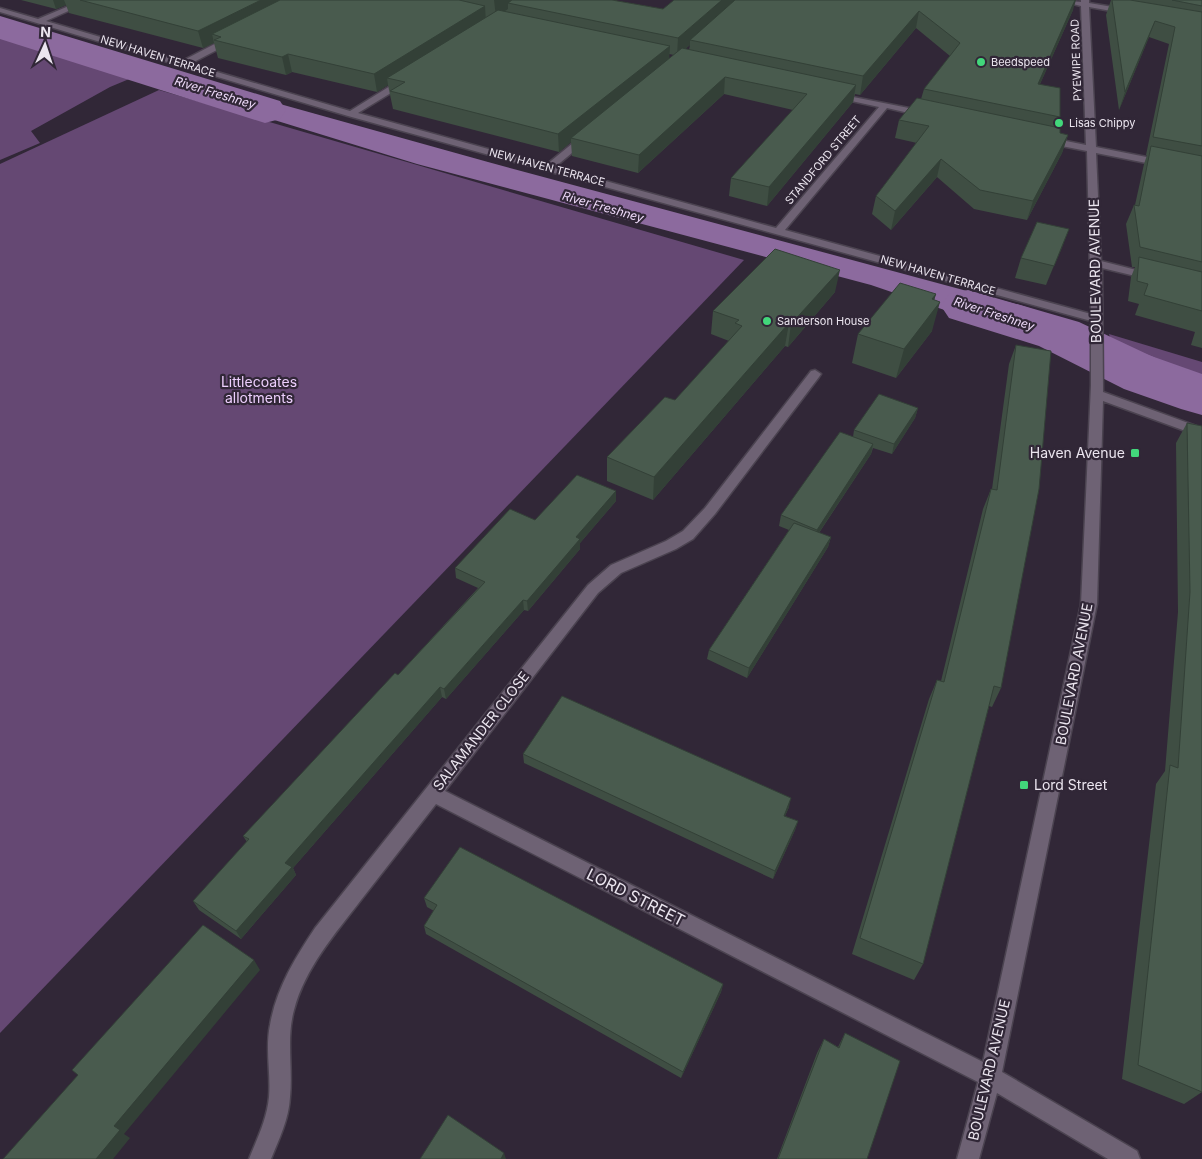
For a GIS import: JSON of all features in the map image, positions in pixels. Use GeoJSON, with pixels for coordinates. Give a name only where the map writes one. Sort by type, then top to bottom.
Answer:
{"type":"FeatureCollection","features":[{"type":"Feature","properties":{"kind":"street"},"geometry":{"type":"LineString","coordinates":[[39,21],[89,0]]}},
{"type":"Feature","properties":{"kind":"street"},"geometry":{"type":"LineString","coordinates":[[1060,0],[1085,2],[1134,13]]}},
{"type":"Feature","properties":{"kind":"street","name":"PYEWIPE ROAD"},"geometry":{"type":"LineString","coordinates":[[1085,2],[1091,149]]}},
{"type":"Feature","properties":{"kind":"street","name":"NEW HAVEN TERRACE"},"geometry":{"type":"LineString","coordinates":[[0,10],[351,114],[780,230],[1097,323]]}},
{"type":"Feature","properties":{"kind":"street"},"geometry":{"type":"LineString","coordinates":[[183,64],[242,34]]}},
{"type":"Feature","properties":{"kind":"street"},"geometry":{"type":"LineString","coordinates":[[351,114],[417,73]]}},
{"type":"Feature","properties":{"kind":"street"},"geometry":{"type":"LineString","coordinates":[[828,93],[933,115]]}},
{"type":"Feature","properties":{"kind":"street","name":"STANDFORD STREET"},"geometry":{"type":"LineString","coordinates":[[780,230],[885,105]]}},
{"type":"Feature","properties":{"kind":"street"},"geometry":{"type":"LineString","coordinates":[[549,167],[595,130]]}},
{"type":"Feature","properties":{"kind":"street"},"geometry":{"type":"LineString","coordinates":[[1038,138],[1202,171]]}},
{"type":"Feature","properties":{"kind":"street","name":"BOULEVARD AVENUE"},"geometry":{"type":"LineString","coordinates":[[968,1159],[990,1077],[1089,604],[1097,389],[1096,263],[1091,149]]}},
{"type":"Feature","properties":{"kind":"street"},"geometry":{"type":"LineString","coordinates":[[1096,263],[1164,280]]}},
{"type":"Feature","properties":{"kind":"street","name":"SALAMANDER CLOSE"},"geometry":{"type":"LineString","coordinates":[[260,1159],[274,1126],[280,1090],[277,1058],[280,1025],[289,988],[322,935],[432,793],[601,581],[616,569],[671,545],[688,535],[710,511],[815,374]]}},
{"type":"Feature","properties":{"kind":"street"},"geometry":{"type":"LineString","coordinates":[[1097,389],[1202,433]]}},
{"type":"Feature","properties":{"kind":"street","name":"LORD STREET"},"geometry":{"type":"LineString","coordinates":[[432,793],[990,1077],[1129,1159]]}},
{"type":"Feature","properties":{"kind":"green space"},"geometry":{"type":"Polygon","coordinates":[[[0,34],[134,77],[110,87],[31,131],[40,143],[0,160],[0,34]]]}},
{"type":"Feature","properties":{"kind":"green space","name":"Littlecoates allotments"},"geometry":{"type":"Polygon","coordinates":[[[159,90],[744,260],[0,1033],[0,164],[159,90]]]}},
{"type":"Feature","properties":{"kind":"green space"},"geometry":{"type":"Polygon","coordinates":[[[1109,334],[1202,362],[1202,378],[1113,349],[1109,334]]]}},
{"type":"Feature","properties":{"kind":"water"},"geometry":{"type":"Polygon","coordinates":[[[0,19],[157,67],[134,77],[0,34],[0,19]]]}},
{"type":"Feature","properties":{"kind":"water"},"geometry":{"type":"Polygon","coordinates":[[[180,76],[488,162],[1023,306],[1059,318],[1063,325],[1060,354],[1030,339],[871,285],[417,164],[158,84],[180,76]]]}},
{"type":"Feature","properties":{"kind":"water"},"geometry":{"type":"Polygon","coordinates":[[[1140,352],[1202,374],[1202,411],[1153,394],[1145,387],[1140,352]]]}},
{"type":"Feature","properties":{"kind":"building"},"geometry":{"type":"Polygon","coordinates":[[[80,0],[261,0],[198,31],[80,0]]]}},
{"type":"Feature","properties":{"kind":"building"},"geometry":{"type":"Polygon","coordinates":[[[280,0],[459,0],[485,6],[374,74],[288,54],[282,57],[214,40],[221,37],[212,34],[280,0]]]}},
{"type":"Feature","properties":{"kind":"building"},"geometry":{"type":"Polygon","coordinates":[[[512,0],[612,0],[663,9],[674,0],[722,0],[678,38],[508,3],[512,0]]]}},
{"type":"Feature","properties":{"kind":"building"},"geometry":{"type":"Polygon","coordinates":[[[735,0],[1075,0],[1038,84],[1060,88],[1060,117],[924,89],[960,43],[919,11],[863,76],[690,40],[735,0]]]}},
{"type":"Feature","properties":{"kind":"building"},"geometry":{"type":"Polygon","coordinates":[[[1112,0],[1130,0],[1202,12],[1202,146],[1153,137],[1175,27],[1155,21],[1125,92],[1112,0]]]}},
{"type":"Feature","properties":{"kind":"building"},"geometry":{"type":"Polygon","coordinates":[[[1172,0],[1202,0],[1202,6],[1172,0]]]}},
{"type":"Feature","properties":{"kind":"building"},"geometry":{"type":"Polygon","coordinates":[[[498,10],[670,46],[558,134],[390,91],[405,82],[387,78],[498,10]]]}},
{"type":"Feature","properties":{"kind":"building"},"geometry":{"type":"Polygon","coordinates":[[[682,48],[856,85],[769,187],[731,178],[807,94],[725,77],[639,155],[571,138],[682,48]]]}},
{"type":"Feature","properties":{"kind":"building"},"geometry":{"type":"Polygon","coordinates":[[[917,98],[1060,128],[1060,133],[1068,135],[1033,201],[980,190],[941,159],[895,211],[876,196],[929,126],[899,120],[917,98]]]}},
{"type":"Feature","properties":{"kind":"building"},"geometry":{"type":"Polygon","coordinates":[[[1151,146],[1202,156],[1202,262],[1140,247],[1134,205],[1139,206],[1151,146]]]}},
{"type":"Feature","properties":{"kind":"building"},"geometry":{"type":"Polygon","coordinates":[[[1037,222],[1069,229],[1054,266],[1021,258],[1037,222]]]}},
{"type":"Feature","properties":{"kind":"building"},"geometry":{"type":"Polygon","coordinates":[[[775,249],[840,270],[791,324],[789,323],[654,477],[607,457],[665,397],[675,400],[742,326],[735,323],[739,320],[713,311],[775,249]]]}},
{"type":"Feature","properties":{"kind":"building"},"geometry":{"type":"Polygon","coordinates":[[[1139,257],[1202,272],[1202,311],[1144,295],[1148,284],[1137,281],[1139,257]]]}},
{"type":"Feature","properties":{"kind":"building"},"geometry":{"type":"Polygon","coordinates":[[[900,283],[936,294],[932,299],[940,302],[904,349],[858,334],[900,283]]]}},
{"type":"Feature","properties":{"kind":"building"},"geometry":{"type":"Polygon","coordinates":[[[1016,345],[1051,351],[1039,489],[1001,688],[994,686],[923,964],[860,938],[937,680],[944,682],[991,489],[997,490],[1016,345]]]}},
{"type":"Feature","properties":{"kind":"building"},"geometry":{"type":"Polygon","coordinates":[[[879,394],[918,408],[894,444],[854,430],[879,394]]]}},
{"type":"Feature","properties":{"kind":"building"},"geometry":{"type":"Polygon","coordinates":[[[1187,423],[1202,426],[1202,1092],[1138,1065],[1170,765],[1178,768],[1190,592],[1187,423]]]}},
{"type":"Feature","properties":{"kind":"building"},"geometry":{"type":"Polygon","coordinates":[[[840,432],[873,444],[817,530],[781,515],[840,432]]]}},
{"type":"Feature","properties":{"kind":"building"},"geometry":{"type":"Polygon","coordinates":[[[577,475],[616,491],[576,537],[580,539],[527,601],[523,600],[444,689],[440,687],[285,863],[292,867],[236,931],[193,901],[249,839],[243,836],[395,673],[398,675],[485,582],[455,568],[510,509],[535,520],[577,475]]]}},
{"type":"Feature","properties":{"kind":"building"},"geometry":{"type":"Polygon","coordinates":[[[794,523],[831,537],[749,668],[709,650],[794,523]]]}},
{"type":"Feature","properties":{"kind":"building"},"geometry":{"type":"Polygon","coordinates":[[[562,696],[791,798],[784,816],[798,821],[775,871],[523,754],[562,696]]]}},
{"type":"Feature","properties":{"kind":"building"},"geometry":{"type":"Polygon","coordinates":[[[460,847],[723,984],[683,1072],[424,926],[437,905],[424,898],[460,847]]]}},
{"type":"Feature","properties":{"kind":"building"},"geometry":{"type":"Polygon","coordinates":[[[203,925],[254,960],[114,1126],[120,1130],[96,1159],[3,1159],[78,1075],[72,1070],[203,925]]]}},
{"type":"Feature","properties":{"kind":"building"},"geometry":{"type":"Polygon","coordinates":[[[845,1033],[900,1061],[867,1159],[778,1159],[824,1039],[839,1048],[845,1033]]]}},
{"type":"Feature","properties":{"kind":"building"},"geometry":{"type":"Polygon","coordinates":[[[448,1115],[504,1153],[501,1159],[420,1159],[448,1115]]]}},
{"type":"Feature","properties":{"kind":"waterway","name":"River Freshney"},"geometry":{"type":"LineString","coordinates":[[0,27],[265,110]]}},
{"type":"Feature","properties":{"kind":"waterway","name":"River Freshney"},"geometry":{"type":"LineString","coordinates":[[968,306],[1059,334],[1145,376],[1202,396]]}},
{"type":"Feature","properties":{"kind":"place","name":"Beedspeed"},"geometry":{"type":"Point","coordinates":[981,62]}},
{"type":"Feature","properties":{"kind":"place","name":"Lisas Chippy"},"geometry":{"type":"Point","coordinates":[1059,123]}},
{"type":"Feature","properties":{"kind":"place","name":"Sanderson House"},"geometry":{"type":"Point","coordinates":[767,321]}},
{"type":"Feature","properties":{"kind":"place","name":"Haven Avenue"},"geometry":{"type":"Point","coordinates":[1135,453]}},
{"type":"Feature","properties":{"kind":"place","name":"Lord Street"},"geometry":{"type":"Point","coordinates":[1024,785]}}]}
